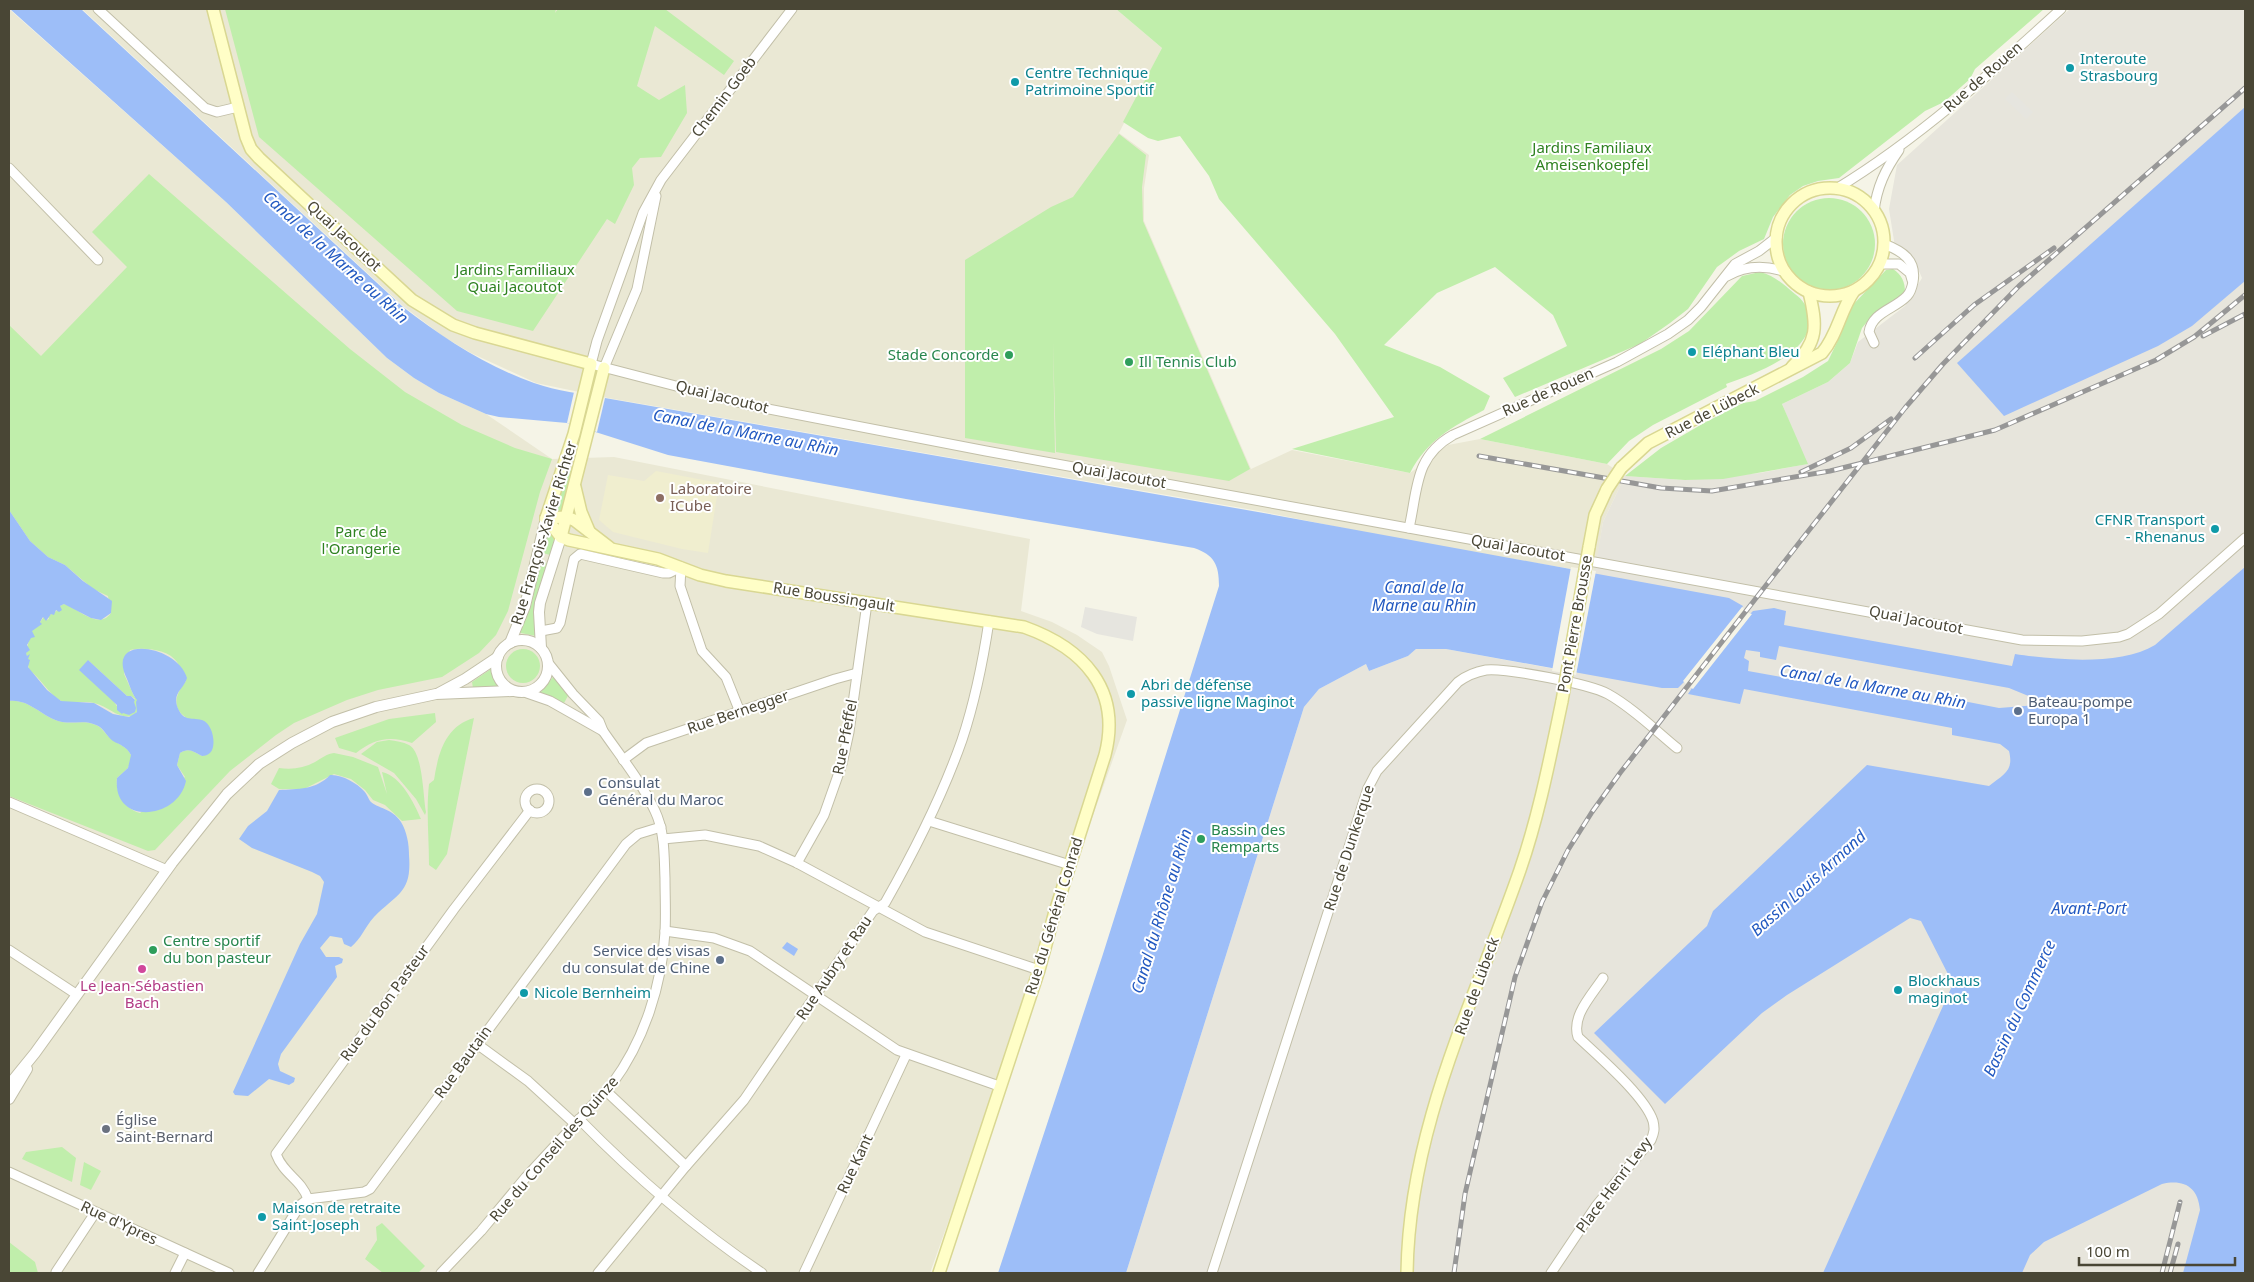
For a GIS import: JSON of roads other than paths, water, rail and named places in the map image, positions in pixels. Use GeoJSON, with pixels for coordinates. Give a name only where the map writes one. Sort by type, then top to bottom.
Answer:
{"type":"FeatureCollection","features":[{"type":"Feature","properties":{"kind":"main road","name":"Quai Jacoutot"},"geometry":{"type":"LineString","coordinates":[[213,9],[238,107],[251,149],[412,300],[453,325],[591,364]]}},
{"type":"Feature","properties":{"kind":"main road"},"geometry":{"type":"LineString","coordinates":[[1836,189],[1856,195],[1874,211],[1883,231],[1884,244],[1880,264],[1867,281],[1854,290],[1833,296],[1809,292],[1793,281],[1786,272],[1777,253],[1776,237],[1782,218],[1795,202],[1817,190],[1836,189]]}},
{"type":"Feature","properties":{"kind":"main road","name":"Rue de Lübeck"},"geometry":{"type":"LineString","coordinates":[[1588,547],[1596,515],[1607,489],[1621,468],[1648,443],[1781,377],[1822,353],[1833,339],[1846,303],[1854,290]]}},
{"type":"Feature","properties":{"kind":"main road"},"geometry":{"type":"LineString","coordinates":[[1781,377],[1798,361],[1813,339],[1815,319],[1809,292]]}},
{"type":"Feature","properties":{"kind":"main road","name":"Rue François-Xavier Richter"},"geometry":{"type":"LineString","coordinates":[[560,536],[575,487],[586,437],[593,382],[591,364]]}},
{"type":"Feature","properties":{"kind":"main road","name":"Rue François-Xavier Richter"},"geometry":{"type":"LineString","coordinates":[[546,518],[593,382],[604,368]]}},
{"type":"Feature","properties":{"kind":"main road","name":"Rue Boussingault"},"geometry":{"type":"LineString","coordinates":[[575,487],[581,512],[590,532]]}},
{"type":"Feature","properties":{"kind":"main road"},"geometry":{"type":"LineString","coordinates":[[546,518],[566,517]]}},
{"type":"Feature","properties":{"kind":"main road","name":"Rue Boussingault"},"geometry":{"type":"LineString","coordinates":[[566,517],[574,520],[609,547]]}},
{"type":"Feature","properties":{"kind":"main road"},"geometry":{"type":"LineString","coordinates":[[546,518],[560,536]]}},
{"type":"Feature","properties":{"kind":"main road","name":"Rue Boussingault"},"geometry":{"type":"LineString","coordinates":[[560,536],[595,547],[609,547],[658,559],[700,575],[726,581],[990,620]]}},
{"type":"Feature","properties":{"kind":"main road","name":"Pont Pierre Brousse"},"geometry":{"type":"LineString","coordinates":[[1562,701],[1588,547]]}},
{"type":"Feature","properties":{"kind":"main road","name":"Rue du Général Conrad"},"geometry":{"type":"LineString","coordinates":[[939,1273],[1039,970],[1108,741],[1110,720],[1106,700],[1093,673],[1066,647],[1024,627],[990,620]]}},
{"type":"Feature","properties":{"kind":"main road","name":"Rue de Lübeck"},"geometry":{"type":"LineString","coordinates":[[1407,1273],[1413,1194],[1431,1113],[1530,838],[1562,701]]}},
{"type":"Feature","properties":{"kind":"street"},"geometry":{"type":"LineString","coordinates":[[98,9],[205,108],[216,112],[238,107]]}},
{"type":"Feature","properties":{"kind":"street","name":"Chemin Goeb"},"geometry":{"type":"LineString","coordinates":[[591,364],[597,341],[643,213],[658,187],[792,9]]}},
{"type":"Feature","properties":{"kind":"street","name":"Rue de Rouen"},"geometry":{"type":"LineString","coordinates":[[1836,189],[1904,144],[1994,70],[2061,9]]}},
{"type":"Feature","properties":{"kind":"street","name":"Rue de Rouen"},"geometry":{"type":"LineString","coordinates":[[1874,211],[1876,194],[1882,177],[1904,144]]}},
{"type":"Feature","properties":{"kind":"street"},"geometry":{"type":"LineString","coordinates":[[9,168],[98,260]]}},
{"type":"Feature","properties":{"kind":"street","name":"Chemin Goeb"},"geometry":{"type":"LineString","coordinates":[[604,368],[636,289],[658,187]]}},
{"type":"Feature","properties":{"kind":"street","name":"Rue de Rouen"},"geometry":{"type":"LineString","coordinates":[[1409,528],[1415,494],[1424,463],[1436,445],[1453,435],[1644,348],[1688,320],[1701,307],[1735,264],[1766,246],[1776,237]]}},
{"type":"Feature","properties":{"kind":"street"},"geometry":{"type":"LineString","coordinates":[[1874,343],[1869,332],[1873,321],[1908,295],[1914,275],[1913,263],[1901,252],[1884,244]]}},
{"type":"Feature","properties":{"kind":"street"},"geometry":{"type":"LineString","coordinates":[[1880,264],[1899,264],[1910,273],[1913,283]]}},
{"type":"Feature","properties":{"kind":"street"},"geometry":{"type":"LineString","coordinates":[[1723,278],[1732,273],[1754,267],[1786,272]]}},
{"type":"Feature","properties":{"kind":"street","name":"Quai Jacoutot"},"geometry":{"type":"LineString","coordinates":[[591,364],[762,408],[986,451],[1790,596],[2008,638],[2055,642],[2103,640],[2136,631],[2159,614],[2245,538]]}},
{"type":"Feature","properties":{"kind":"street","name":"Rue François-Xavier Richter"},"geometry":{"type":"LineString","coordinates":[[510,644],[525,606],[546,518]]}},
{"type":"Feature","properties":{"kind":"street","name":"Rue François-Xavier Richter"},"geometry":{"type":"LineString","coordinates":[[541,648],[540,603],[560,536]]}},
{"type":"Feature","properties":{"kind":"street"},"geometry":{"type":"LineString","coordinates":[[541,632],[557,628],[560,624],[574,558],[580,554],[663,574],[668,574],[681,567]]}},
{"type":"Feature","properties":{"kind":"street"},"geometry":{"type":"LineString","coordinates":[[681,567],[680,586],[702,651],[726,677],[740,712]]}},
{"type":"Feature","properties":{"kind":"street","name":"Rue Pfeffel"},"geometry":{"type":"LineString","coordinates":[[797,863],[824,815],[842,764],[867,603]]}},
{"type":"Feature","properties":{"kind":"street","name":"Rue Aubry et Rau"},"geometry":{"type":"LineString","coordinates":[[598,1273],[686,1166],[744,1100],[873,911],[885,903],[929,821],[965,731],[977,686],[990,620]]}},
{"type":"Feature","properties":{"kind":"street"},"geometry":{"type":"LineString","coordinates":[[9,1085],[36,1052],[167,870],[227,794],[259,764],[292,743],[332,722],[376,707],[436,694],[512,691],[526,693],[538,688],[546,678],[549,664],[541,648],[532,642],[521,640],[510,644],[502,649],[498,657],[496,668],[501,682],[512,691]]}},
{"type":"Feature","properties":{"kind":"street"},"geometry":{"type":"LineString","coordinates":[[436,694],[465,679],[498,657]]}},
{"type":"Feature","properties":{"kind":"street","name":"Rue du Conseil des Quinze"},"geometry":{"type":"LineString","coordinates":[[441,1273],[606,1091],[624,1068],[648,1014],[660,975],[665,931],[661,827],[655,811],[603,731],[599,721],[573,694],[549,664]]}},
{"type":"Feature","properties":{"kind":"street","name":"Rue de Dunkerque"},"geometry":{"type":"LineString","coordinates":[[1212,1273],[1365,797],[1377,771],[1458,682],[1465,677],[1484,670],[1508,671],[1596,689],[1610,696],[1677,748]]}},
{"type":"Feature","properties":{"kind":"street","name":"Rue Bernegger"},"geometry":{"type":"LineString","coordinates":[[623,760],[646,744],[834,679],[856,674]]}},
{"type":"Feature","properties":{"kind":"street","name":"Rue du Conseil des Quinze"},"geometry":{"type":"LineString","coordinates":[[526,693],[557,705],[603,731]]}},
{"type":"Feature","properties":{"kind":"street"},"geometry":{"type":"LineString","coordinates":[[9,802],[167,870]]}},
{"type":"Feature","properties":{"kind":"street","name":"Rue du Bon Pasteur"},"geometry":{"type":"LineString","coordinates":[[308,1198],[304,1189],[281,1166],[276,1154],[448,917],[530,810]]}},
{"type":"Feature","properties":{"kind":"street"},"geometry":{"type":"LineString","coordinates":[[929,821],[1070,865]]}},
{"type":"Feature","properties":{"kind":"street","name":"Rue Bautain"},"geometry":{"type":"LineString","coordinates":[[308,1198],[364,1192],[370,1189],[626,844],[638,834],[661,827]]}},
{"type":"Feature","properties":{"kind":"street"},"geometry":{"type":"LineString","coordinates":[[663,840],[705,835],[759,846],[797,863],[925,932],[1039,970]]}},
{"type":"Feature","properties":{"kind":"street"},"geometry":{"type":"LineString","coordinates":[[665,931],[714,938],[750,951],[906,1055],[1000,1086]]}},
{"type":"Feature","properties":{"kind":"street"},"geometry":{"type":"LineString","coordinates":[[9,950],[76,994]]}},
{"type":"Feature","properties":{"kind":"street","name":"Place Henri Levy"},"geometry":{"type":"LineString","coordinates":[[1552,1273],[1596,1206],[1651,1140],[1655,1130],[1653,1120],[1642,1102],[1578,1037],[1575,1028],[1578,1016],[1603,978]]}},
{"type":"Feature","properties":{"kind":"street"},"geometry":{"type":"LineString","coordinates":[[477,1044],[528,1081],[661,1196],[733,1254],[762,1273]]}},
{"type":"Feature","properties":{"kind":"street"},"geometry":{"type":"LineString","coordinates":[[9,1099],[22,1080],[36,1052]]}},
{"type":"Feature","properties":{"kind":"street","name":"Rue Kant"},"geometry":{"type":"LineString","coordinates":[[804,1273],[906,1055]]}},
{"type":"Feature","properties":{"kind":"street"},"geometry":{"type":"LineString","coordinates":[[606,1091],[686,1166]]}},
{"type":"Feature","properties":{"kind":"street","name":"Rue d'Ypres"},"geometry":{"type":"LineString","coordinates":[[9,1172],[229,1273]]}},
{"type":"Feature","properties":{"kind":"street"},"geometry":{"type":"LineString","coordinates":[[258,1273],[300,1205],[308,1198]]}},
{"type":"Feature","properties":{"kind":"street"},"geometry":{"type":"LineString","coordinates":[[56,1272],[95,1213]]}},
{"type":"Feature","properties":{"kind":"street"},"geometry":{"type":"LineString","coordinates":[[175,1273],[184,1253]]}},
{"type":"Feature","properties":{"kind":"water"},"geometry":{"type":"Polygon","coordinates":[[[10,9],[81,9],[403,307],[434,330],[482,360],[516,376],[552,388],[1258,512],[1729,598],[1743,606],[1739,612],[1749,615],[1753,611],[1774,608],[1786,611],[1784,625],[2012,666],[2015,654],[2087,660],[2106,659],[2141,652],[2155,645],[2245,567],[2245,1273],[2183,1273],[2200,1210],[2199,1202],[2193,1190],[2188,1186],[2170,1183],[2162,1184],[2044,1242],[2030,1255],[2022,1273],[1823,1273],[1952,986],[1950,978],[1921,921],[1910,918],[1787,995],[1762,1013],[1665,1104],[1594,1033],[1707,926],[1713,911],[1867,765],[1989,786],[2007,772],[2009,768],[2009,751],[2000,744],[1952,735],[1952,728],[1744,689],[1740,704],[1688,694],[1696,682],[1686,680],[1678,688],[1662,688],[1446,649],[1416,649],[1408,656],[1369,671],[1366,664],[1319,689],[1304,707],[1126,1273],[998,1273],[1103,954],[1219,586],[1218,572],[1214,561],[1211,557],[1194,548],[906,499],[668,455],[567,423],[499,417],[486,414],[439,393],[414,378],[387,358],[226,202],[10,9]],[[1779,646],[1776,660],[1760,657],[1760,652],[1746,650],[1744,658],[1749,661],[1748,671],[1956,709],[1958,700],[1999,708],[2038,705],[2038,700],[2009,688],[1779,646]]]}},
{"type":"Feature","properties":{"kind":"water"},"geometry":{"type":"Polygon","coordinates":[[[2245,107],[2245,281],[2192,326],[2158,346],[2004,416],[1957,363],[2245,107]]]}},
{"type":"Feature","properties":{"kind":"water"},"geometry":{"type":"Polygon","coordinates":[[[9,510],[30,541],[48,557],[65,565],[83,581],[112,601],[111,613],[101,620],[91,618],[64,604],[60,606],[62,610],[59,612],[56,610],[54,615],[51,614],[46,621],[43,617],[40,622],[42,624],[32,631],[35,637],[31,638],[27,645],[30,650],[26,653],[27,656],[30,654],[28,667],[47,690],[61,701],[94,703],[113,714],[129,717],[137,712],[137,700],[131,690],[123,664],[125,655],[134,650],[145,649],[171,658],[181,667],[187,678],[176,697],[179,711],[184,717],[202,720],[208,724],[213,735],[213,747],[209,754],[202,756],[189,750],[180,753],[177,765],[186,781],[181,794],[171,804],[159,810],[147,812],[135,810],[125,804],[118,794],[117,778],[128,768],[131,755],[125,748],[113,741],[99,726],[87,722],[58,721],[23,702],[9,701],[9,510]]]}},
{"type":"Feature","properties":{"kind":"water"},"geometry":{"type":"Polygon","coordinates":[[[88,660],[127,696],[131,696],[135,700],[135,712],[129,715],[122,714],[117,710],[117,705],[79,670],[88,660]]]}},
{"type":"Feature","properties":{"kind":"water"},"geometry":{"type":"Polygon","coordinates":[[[330,775],[339,776],[353,782],[366,793],[370,801],[389,811],[401,822],[405,830],[409,851],[406,885],[374,917],[351,947],[344,944],[342,938],[330,936],[320,948],[326,957],[339,957],[343,959],[342,963],[335,966],[337,977],[281,1054],[278,1064],[280,1071],[295,1078],[294,1082],[289,1085],[269,1079],[248,1096],[235,1095],[233,1092],[300,944],[317,914],[324,882],[320,876],[252,848],[239,839],[248,826],[267,811],[279,790],[313,786],[319,784],[330,775]]]}},
{"type":"Feature","properties":{"kind":"water"},"geometry":{"type":"Polygon","coordinates":[[[787,942],[798,949],[794,956],[782,948],[787,942]]]}},
{"type":"Feature","properties":{"kind":"railway"},"geometry":{"type":"LineString","coordinates":[[1454,1273],[1465,1194],[1515,977],[1542,902],[1568,850],[1592,812],[1620,773],[1788,557],[1905,408],[1943,364],[2019,286],[2245,88]]}},
{"type":"Feature","properties":{"kind":"railway"},"geometry":{"type":"LineString","coordinates":[[1915,358],[1974,305],[2054,248]]}},
{"type":"Feature","properties":{"kind":"railway"},"geometry":{"type":"LineString","coordinates":[[1479,456],[1661,488],[1712,491],[1830,471],[1995,430],[2156,360],[2194,337],[2245,295]]}},
{"type":"Feature","properties":{"kind":"railway"},"geometry":{"type":"LineString","coordinates":[[2203,336],[2245,314]]}},
{"type":"Feature","properties":{"kind":"railway"},"geometry":{"type":"LineString","coordinates":[[1801,472],[1851,448],[1891,419]]}},
{"type":"Feature","properties":{"kind":"railway"},"geometry":{"type":"LineString","coordinates":[[2162,1273],[2180,1202]]}},
{"type":"Feature","properties":{"kind":"railway"},"geometry":{"type":"LineString","coordinates":[[2170,1273],[2178,1244]]}},
{"type":"Feature","properties":{"kind":"place","name":"Interoute Strasbourg"},"geometry":{"type":"Point","coordinates":[2070,68]}},
{"type":"Feature","properties":{"kind":"place","name":"Centre Technique Patrimoine Sportif"},"geometry":{"type":"Point","coordinates":[1015,82]}},
{"type":"Feature","properties":{"kind":"place","name":"Eléphant Bleu"},"geometry":{"type":"Point","coordinates":[1692,352]}},
{"type":"Feature","properties":{"kind":"place","name":"Stade Concorde"},"geometry":{"type":"Point","coordinates":[1009,355]}},
{"type":"Feature","properties":{"kind":"place","name":"Ill Tennis Club"},"geometry":{"type":"Point","coordinates":[1129,362]}},
{"type":"Feature","properties":{"kind":"place","name":"Laboratoire ICube"},"geometry":{"type":"Point","coordinates":[660,498]}},
{"type":"Feature","properties":{"kind":"place","name":"CFNR Transport - Rhenanus"},"geometry":{"type":"Point","coordinates":[2215,529]}},
{"type":"Feature","properties":{"kind":"place","name":"Abri de défense passive ligne Maginot"},"geometry":{"type":"Point","coordinates":[1131,694]}},
{"type":"Feature","properties":{"kind":"place","name":"Bateau-pompe Europa 1"},"geometry":{"type":"Point","coordinates":[2018,711]}},
{"type":"Feature","properties":{"kind":"place","name":"Consulat Général du Maroc"},"geometry":{"type":"Point","coordinates":[588,792]}},
{"type":"Feature","properties":{"kind":"place","name":"Bassin des Remparts"},"geometry":{"type":"Point","coordinates":[1201,839]}},
{"type":"Feature","properties":{"kind":"place","name":"Centre sportif du bon pasteur"},"geometry":{"type":"Point","coordinates":[153,950]}},
{"type":"Feature","properties":{"kind":"place","name":"Service des visas du consulat de Chine"},"geometry":{"type":"Point","coordinates":[720,960]}},
{"type":"Feature","properties":{"kind":"place","name":"Le Jean-Sébastien Bach"},"geometry":{"type":"Point","coordinates":[142,969]}},
{"type":"Feature","properties":{"kind":"place","name":"Blockhaus maginot"},"geometry":{"type":"Point","coordinates":[1898,990]}},
{"type":"Feature","properties":{"kind":"place","name":"Nicole Bernheim"},"geometry":{"type":"Point","coordinates":[524,993]}},
{"type":"Feature","properties":{"kind":"place","name":"Église Saint-Bernard"},"geometry":{"type":"Point","coordinates":[106,1129]}},
{"type":"Feature","properties":{"kind":"place","name":"Maison de retraite Saint-Joseph"},"geometry":{"type":"Point","coordinates":[262,1217]}},
{"type":"Feature","properties":{"kind":"park label","name":"Jardins Familiaux Ameisenkoepfel"},"geometry":{"type":"Point","coordinates":[1592,156]}},
{"type":"Feature","properties":{"kind":"park label","name":"Jardins Familiaux Quai Jacoutot"},"geometry":{"type":"Point","coordinates":[515,278]}},
{"type":"Feature","properties":{"kind":"park label","name":"Parc de l'Orangerie"},"geometry":{"type":"Point","coordinates":[361,540]}},
{"type":"Feature","properties":{"kind":"water label","name":"Canal de la Marne au Rhin"},"geometry":{"type":"Point","coordinates":[336,257]}},
{"type":"Feature","properties":{"kind":"water label","name":"Canal de la Marne au Rhin"},"geometry":{"type":"Point","coordinates":[746,432]}},
{"type":"Feature","properties":{"kind":"water label","name":"Canal de la Marne au Rhin"},"geometry":{"type":"Point","coordinates":[1424,596]}},
{"type":"Feature","properties":{"kind":"water label","name":"Canal de la Marne au Rhin"},"geometry":{"type":"Point","coordinates":[1873,686]}},
{"type":"Feature","properties":{"kind":"water label","name":"Bassin Louis Armand"},"geometry":{"type":"Point","coordinates":[1808,883]}},
{"type":"Feature","properties":{"kind":"water label","name":"Avant-Port"},"geometry":{"type":"Point","coordinates":[2089,908]}},
{"type":"Feature","properties":{"kind":"water label","name":"Canal du Rhône au Rhin"},"geometry":{"type":"Point","coordinates":[1161,911]}},
{"type":"Feature","properties":{"kind":"water label","name":"Bassin du Commerce"},"geometry":{"type":"Point","coordinates":[2019,1008]}}]}
